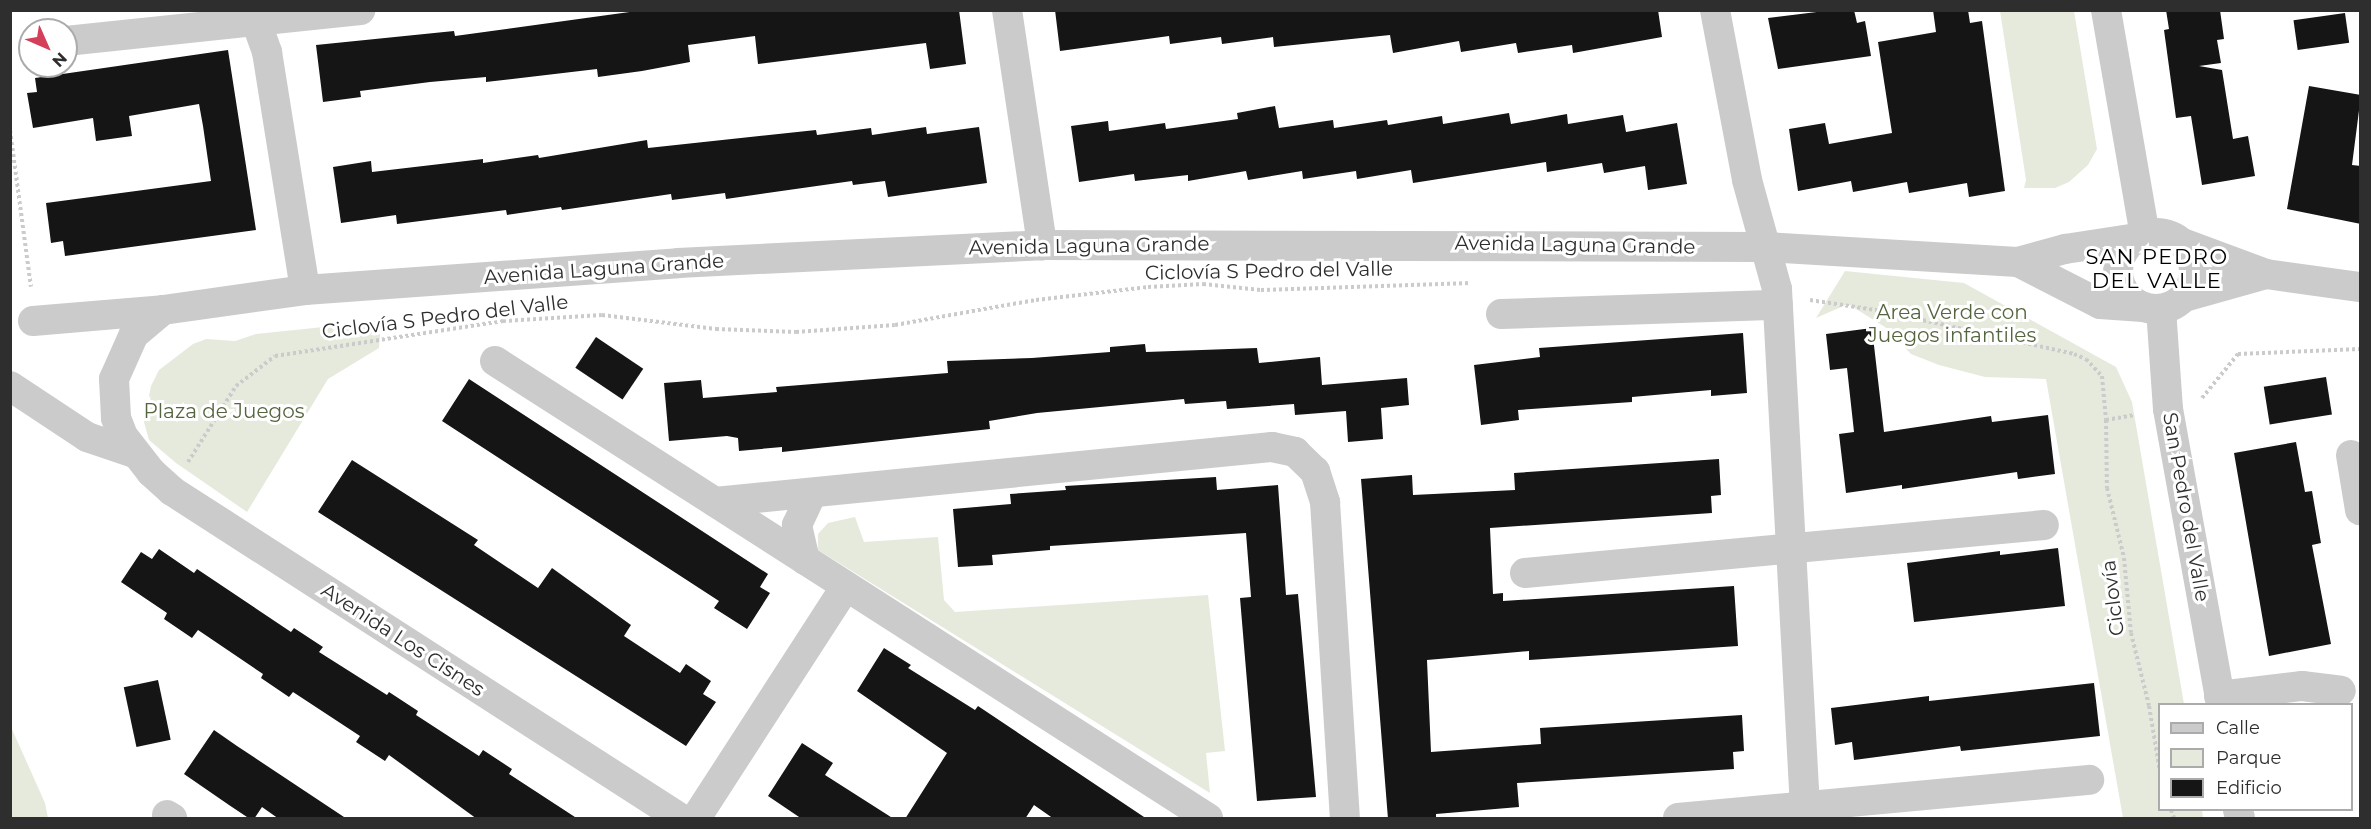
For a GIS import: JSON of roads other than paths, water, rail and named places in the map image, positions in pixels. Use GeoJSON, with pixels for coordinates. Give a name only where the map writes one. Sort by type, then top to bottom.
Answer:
{"type":"FeatureCollection","features":[{"type":"Feature","properties":{"kind":"street"},"geometry":{"type":"LineString","coordinates":[[78,39],[254,16],[360,10]]}},
{"type":"Feature","properties":{"kind":"street"},"geometry":{"type":"LineString","coordinates":[[1007,10],[1041,245]]}},
{"type":"Feature","properties":{"kind":"street"},"geometry":{"type":"LineString","coordinates":[[1715,10],[1747,180],[1777,297],[1805,807]]}},
{"type":"Feature","properties":{"kind":"street"},"geometry":{"type":"LineString","coordinates":[[2106,10],[2142,236]]}},
{"type":"Feature","properties":{"kind":"street"},"geometry":{"type":"LineString","coordinates":[[254,16],[267,51],[304,290]]}},
{"type":"Feature","properties":{"kind":"street"},"geometry":{"type":"LineString","coordinates":[[2018,262],[2065,249],[2163,234],[2266,274],[2361,287]]}},
{"type":"Feature","properties":{"kind":"street"},"geometry":{"type":"LineString","coordinates":[[2142,236],[2125,250],[2118,267],[2124,292],[2162,304]]}},
{"type":"Feature","properties":{"kind":"street"},"geometry":{"type":"LineString","coordinates":[[2162,304],[2194,275],[2188,251],[2180,242]]}},
{"type":"Feature","properties":{"kind":"street","name":"Avenida Laguna Grande"},"geometry":{"type":"LineString","coordinates":[[33,321],[163,310],[304,290],[678,263],[1041,245],[1766,247],[2018,262]]}},
{"type":"Feature","properties":{"kind":"street"},"geometry":{"type":"LineString","coordinates":[[2018,262],[2100,304],[2162,304],[2266,274]]}},
{"type":"Feature","properties":{"kind":"street"},"geometry":{"type":"LineString","coordinates":[[1501,314],[1777,297]]}},
{"type":"Feature","properties":{"kind":"street","name":"San Pedro del Valle"},"geometry":{"type":"LineString","coordinates":[[2162,304],[2168,409],[2220,700]]}},
{"type":"Feature","properties":{"kind":"street"},"geometry":{"type":"LineString","coordinates":[[134,453],[116,418],[114,379],[135,334],[163,310]]}},
{"type":"Feature","properties":{"kind":"street"},"geometry":{"type":"LineString","coordinates":[[495,361],[1208,819]]}},
{"type":"Feature","properties":{"kind":"street"},"geometry":{"type":"LineString","coordinates":[[10,386],[87,437],[134,453]]}},
{"type":"Feature","properties":{"kind":"street"},"geometry":{"type":"LineString","coordinates":[[715,502],[1272,447],[1295,452],[1315,471],[1325,502],[1345,819]]}},
{"type":"Feature","properties":{"kind":"street","name":"Avenida Los Cisnes"},"geometry":{"type":"LineString","coordinates":[[134,453],[172,492],[680,819]]}},
{"type":"Feature","properties":{"kind":"street"},"geometry":{"type":"LineString","coordinates":[[2351,455],[2361,510]]}},
{"type":"Feature","properties":{"kind":"street"},"geometry":{"type":"LineString","coordinates":[[805,560],[797,525],[812,492]]}},
{"type":"Feature","properties":{"kind":"street"},"geometry":{"type":"LineString","coordinates":[[1525,573],[2044,525]]}},
{"type":"Feature","properties":{"kind":"street"},"geometry":{"type":"LineString","coordinates":[[696,819],[846,586]]}},
{"type":"Feature","properties":{"kind":"street"},"geometry":{"type":"LineString","coordinates":[[2220,700],[2302,686],[2351,687]]}},
{"type":"Feature","properties":{"kind":"street"},"geometry":{"type":"LineString","coordinates":[[2318,703],[2351,687]]}},
{"type":"Feature","properties":{"kind":"street"},"geometry":{"type":"LineString","coordinates":[[1678,819],[2089,780]]}},
{"type":"Feature","properties":{"kind":"district","name":"SAN PEDRO DEL VALLE"},"geometry":{"type":"Point","coordinates":[2157,269]}},
{"type":"Feature","properties":{"kind":"park label","name":"Area Verde con Juegos infantiles"},"geometry":{"type":"Point","coordinates":[1952,324]}},
{"type":"Feature","properties":{"kind":"park label","name":"Plaza de Juegos"},"geometry":{"type":"Point","coordinates":[224,411]}}]}
